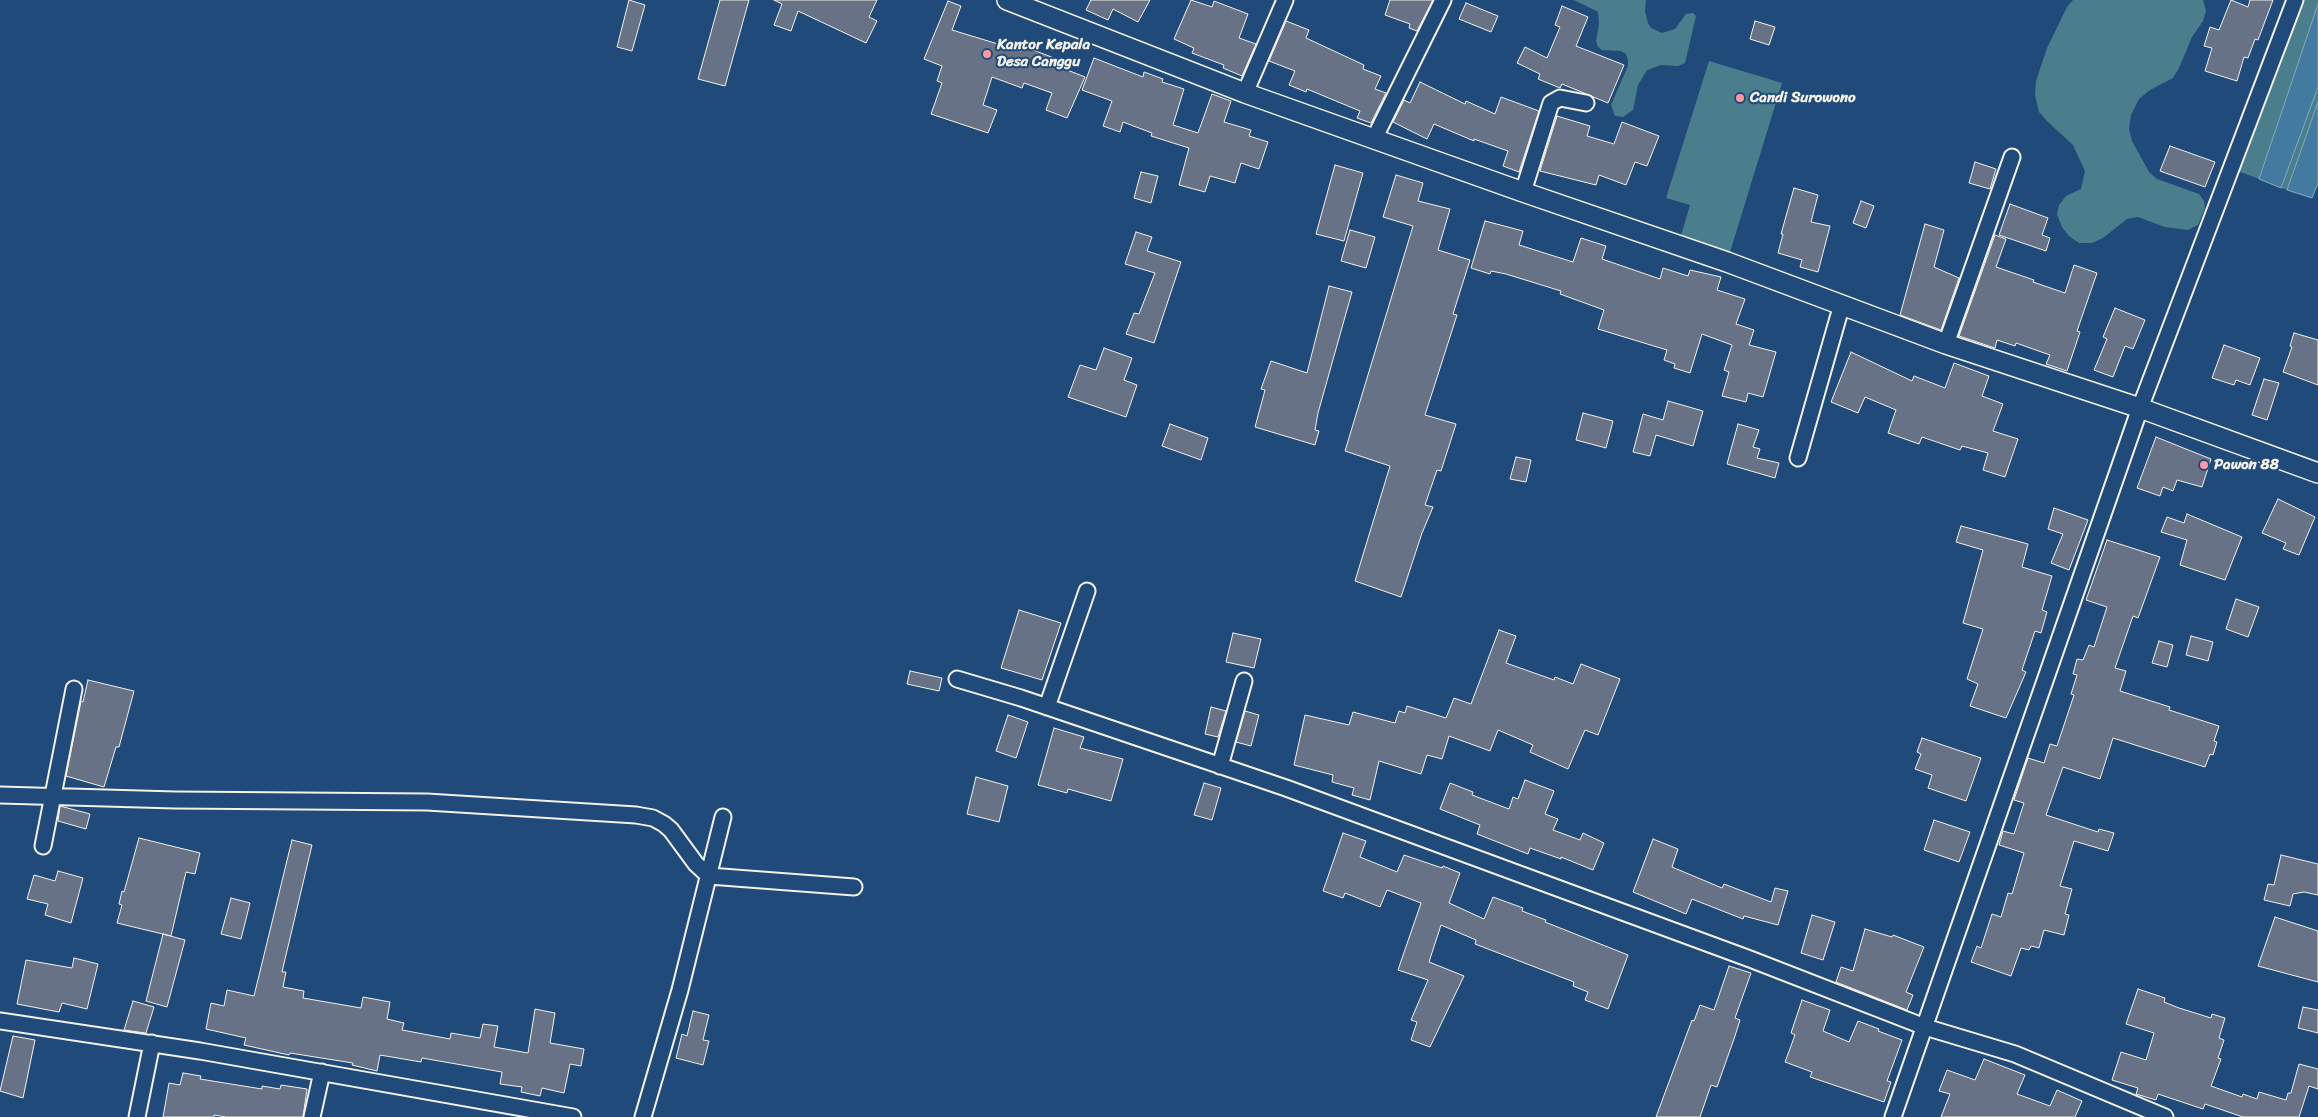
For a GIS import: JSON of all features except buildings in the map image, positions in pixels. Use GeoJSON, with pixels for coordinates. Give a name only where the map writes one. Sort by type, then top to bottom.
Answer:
{"type":"FeatureCollection","features":[{"type":"Feature","properties":{"kind":"street"},"geometry":{"type":"LineString","coordinates":[[1007,0],[1245,93],[1727,262],[1946,344],[2140,408],[2318,472]]}},
{"type":"Feature","properties":{"kind":"street"},"geometry":{"type":"LineString","coordinates":[[1245,93],[1285,0]]}},
{"type":"Feature","properties":{"kind":"street"},"geometry":{"type":"LineString","coordinates":[[1374,139],[1443,0]]}},
{"type":"Feature","properties":{"kind":"street"},"geometry":{"type":"LineString","coordinates":[[1893,1117],[2140,408],[2295,0]]}},
{"type":"Feature","properties":{"kind":"street"},"geometry":{"type":"LineString","coordinates":[[1523,192],[1551,103],[1560,98],[1586,103]]}},
{"type":"Feature","properties":{"kind":"street"},"geometry":{"type":"LineString","coordinates":[[1946,344],[2012,157]]}},
{"type":"Feature","properties":{"kind":"street"},"geometry":{"type":"LineString","coordinates":[[1798,458],[1842,304]]}},
{"type":"Feature","properties":{"kind":"street"},"geometry":{"type":"LineString","coordinates":[[1047,707],[1088,591]]}},
{"type":"Feature","properties":{"kind":"street"},"geometry":{"type":"LineString","coordinates":[[957,679],[1047,707],[1220,766],[1576,894],[1925,1027],[2015,1054],[2165,1117]]}},
{"type":"Feature","properties":{"kind":"street"},"geometry":{"type":"LineString","coordinates":[[1220,766],[1244,681]]}},
{"type":"Feature","properties":{"kind":"street"},"geometry":{"type":"LineString","coordinates":[[42,846],[74,689]]}},
{"type":"Feature","properties":{"kind":"street"},"geometry":{"type":"LineString","coordinates":[[0,796],[426,802],[636,815],[653,818],[664,824],[671,830],[696,864],[709,876],[854,887]]}},
{"type":"Feature","properties":{"kind":"street"},"geometry":{"type":"LineString","coordinates":[[643,1117],[680,990],[723,816]]}},
{"type":"Feature","properties":{"kind":"street"},"geometry":{"type":"LineString","coordinates":[[0,1021],[152,1043],[573,1117]]}},
{"type":"Feature","properties":{"kind":"street"},"geometry":{"type":"LineString","coordinates":[[137,1117],[152,1043]]}},
{"type":"Feature","properties":{"kind":"street"},"geometry":{"type":"LineString","coordinates":[[312,1117],[322,1072]]}},
{"type":"Feature","properties":{"kind":"green space"},"geometry":{"type":"Polygon","coordinates":[[[1574,0],[1646,0],[1645,12],[1648,23],[1651,28],[1662,33],[1675,29],[1686,14],[1693,13],[1696,16],[1685,63],[1678,66],[1661,65],[1647,70],[1638,85],[1633,110],[1623,117],[1615,116],[1611,105],[1628,66],[1626,54],[1621,51],[1602,50],[1598,47],[1596,41],[1599,24],[1598,12],[1574,0]]]}},
{"type":"Feature","properties":{"kind":"green space"},"geometry":{"type":"Polygon","coordinates":[[[2073,0],[2203,0],[2206,11],[2203,21],[2192,37],[2179,68],[2173,78],[2150,90],[2139,99],[2131,115],[2129,129],[2132,141],[2149,172],[2157,179],[2199,194],[2204,201],[2205,208],[2198,225],[2188,230],[2165,227],[2138,217],[2127,219],[2103,238],[2092,243],[2079,243],[2069,236],[2062,227],[2057,214],[2059,205],[2066,196],[2081,189],[2085,171],[2073,145],[2039,112],[2035,95],[2036,81],[2047,48],[2067,7],[2073,0]]]}},
{"type":"Feature","properties":{"kind":"green space"},"geometry":{"type":"Polygon","coordinates":[[[2290,0],[2318,0],[2318,4],[2259,179],[2227,167],[2290,0]]]}},
{"type":"Feature","properties":{"kind":"green space"},"geometry":{"type":"Polygon","coordinates":[[[1709,61],[1782,83],[1727,262],[1678,246],[1690,205],[1666,198],[1709,61]]]}},
{"type":"Feature","properties":{"kind":"green space"},"geometry":{"type":"Polygon","coordinates":[[[2318,87],[2318,102],[2287,190],[2281,188],[2318,87]]]}},
{"type":"Feature","properties":{"kind":"water"},"geometry":{"type":"Polygon","coordinates":[[[2318,4],[2318,87],[2281,188],[2259,179],[2318,4]]]}},
{"type":"Feature","properties":{"kind":"water"},"geometry":{"type":"Polygon","coordinates":[[[2318,102],[2318,183],[2312,198],[2287,190],[2318,102]]]}},
{"type":"Feature","properties":{"kind":"place","name":"Kantor Kepala Desa Canggu"},"geometry":{"type":"Point","coordinates":[987,54]}},
{"type":"Feature","properties":{"kind":"place","name":"Candi Surowono"},"geometry":{"type":"Point","coordinates":[1740,98]}},
{"type":"Feature","properties":{"kind":"place","name":"Pawon 88"},"geometry":{"type":"Point","coordinates":[2204,465]}}]}
